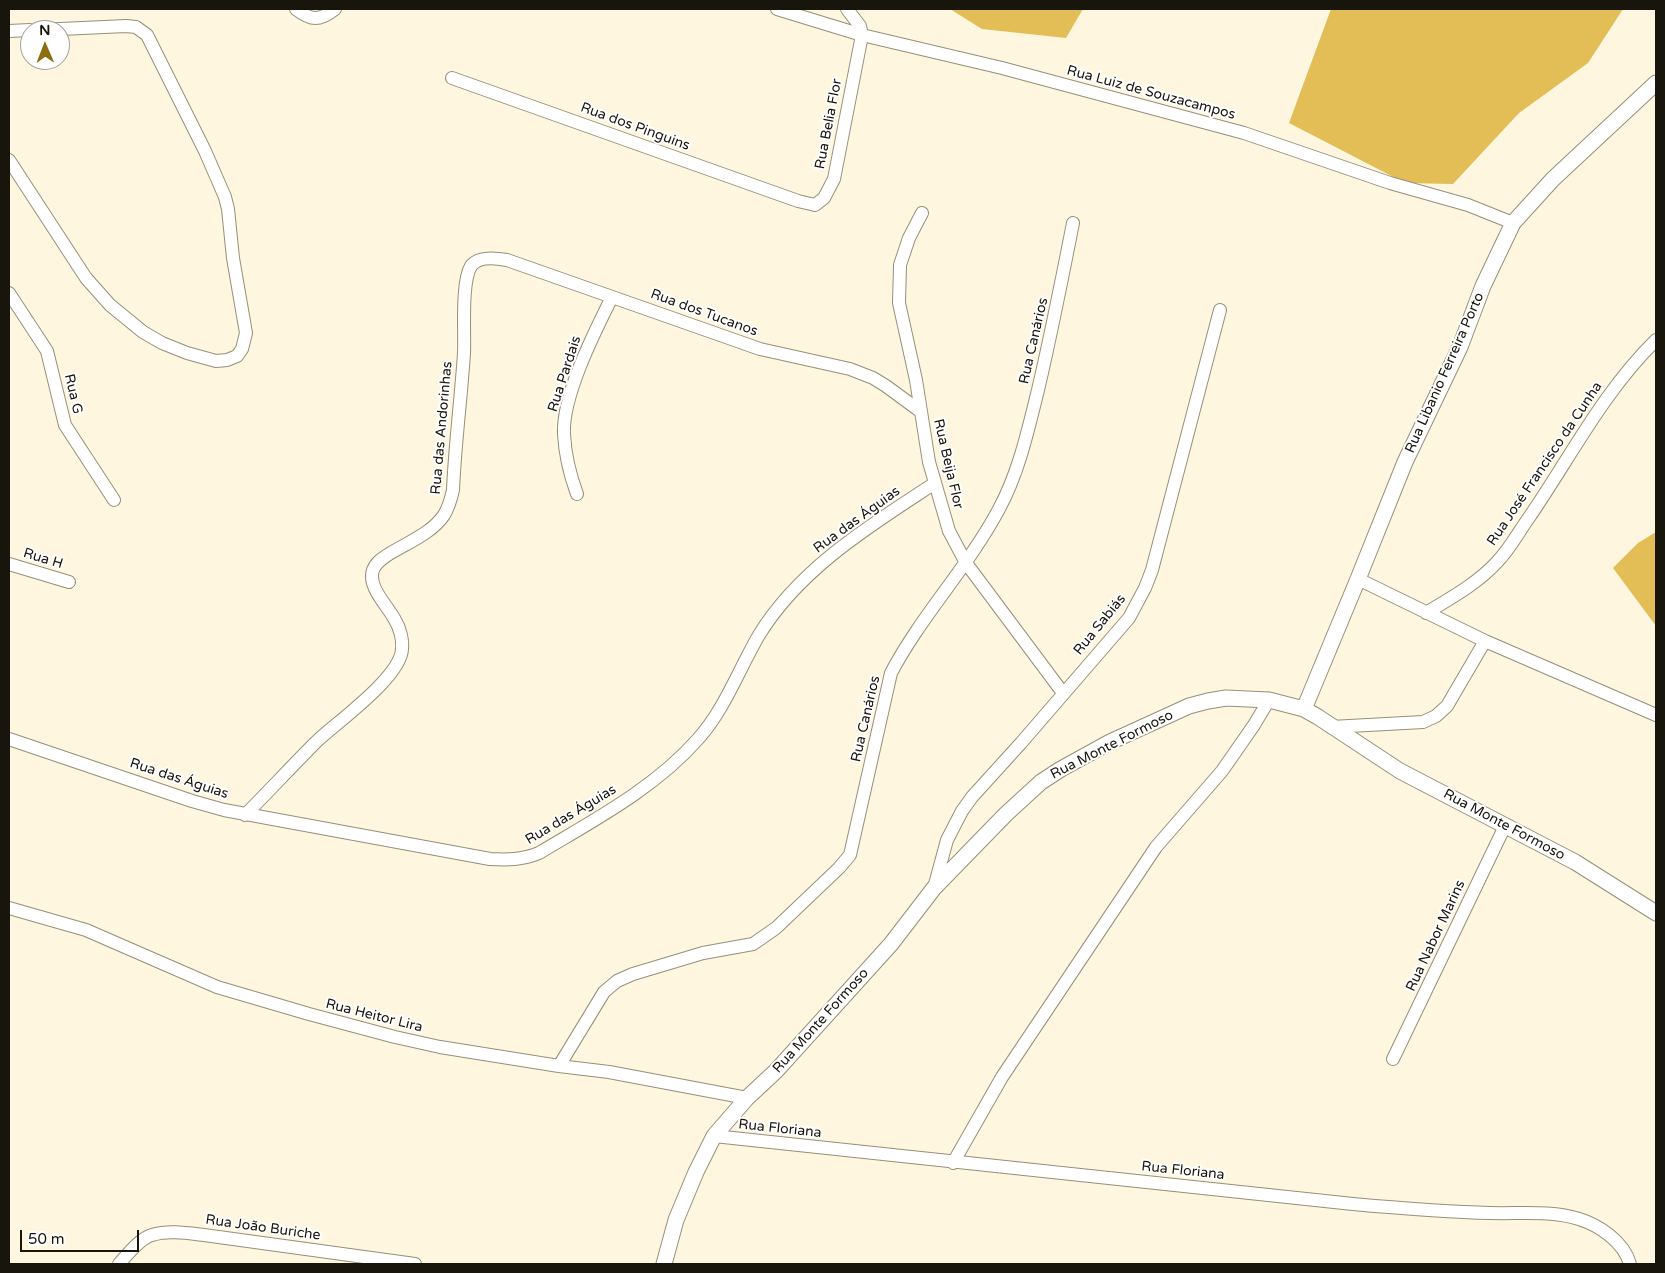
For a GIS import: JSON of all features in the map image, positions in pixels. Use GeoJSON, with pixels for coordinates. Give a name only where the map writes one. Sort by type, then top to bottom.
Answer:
{"type":"FeatureCollection","features":[{"type":"Feature","properties":{"kind":"street"},"geometry":{"type":"LineString","coordinates":[[296,9],[312,19],[322,17],[335,9]]}},
{"type":"Feature","properties":{"kind":"street","name":"Rua Luiz de Souzacampos"},"geometry":{"type":"LineString","coordinates":[[777,9],[862,34],[1002,68],[1244,133],[1390,183],[1468,205],[1513,223]]}},
{"type":"Feature","properties":{"kind":"street"},"geometry":{"type":"LineString","coordinates":[[847,9],[860,26],[862,34]]}},
{"type":"Feature","properties":{"kind":"street"},"geometry":{"type":"LineString","coordinates":[[9,160],[86,278],[110,305],[143,332],[162,343],[187,353],[216,361],[227,360],[237,356],[242,349],[246,332],[225,198],[205,151],[147,35],[136,27],[126,26],[70,29]]}},
{"type":"Feature","properties":{"kind":"street","name":"Rua Belia Flor"},"geometry":{"type":"LineString","coordinates":[[807,204],[815,205],[820,203],[834,179],[862,34]]}},
{"type":"Feature","properties":{"kind":"street","name":"Rua dos Pinguins"},"geometry":{"type":"LineString","coordinates":[[452,78],[807,204]]}},
{"type":"Feature","properties":{"kind":"street","name":"Rua Libanio Ferreira Porto"},"geometry":{"type":"LineString","coordinates":[[1304,709],[1404,462],[1460,347],[1483,286],[1513,223],[1554,179],[1656,83]]}},
{"type":"Feature","properties":{"kind":"street","name":"Rua Beija Flor"},"geometry":{"type":"LineString","coordinates":[[922,213],[909,238],[900,265],[898,283],[899,303],[916,380],[929,462],[949,531],[966,563],[1063,693]]}},
{"type":"Feature","properties":{"kind":"street","name":"Rua Canários"},"geometry":{"type":"LineString","coordinates":[[559,1066],[604,992],[617,981],[633,974],[695,955],[735,948],[758,941],[798,909],[850,855],[891,673],[901,655],[966,563],[1000,507],[1020,457],[1055,318],[1073,223]]}},
{"type":"Feature","properties":{"kind":"street","name":"Rua dos Tucanos"},"geometry":{"type":"LineString","coordinates":[[472,264],[492,258],[507,260],[760,349],[839,366],[861,373],[886,386],[920,411]]}},
{"type":"Feature","properties":{"kind":"street","name":"Rua das Andorinhas"},"geometry":{"type":"LineString","coordinates":[[245,815],[317,741],[377,688],[398,663],[402,654],[403,643],[397,622],[375,589],[372,576],[380,560],[435,525],[444,515],[450,504],[453,490],[464,353],[467,275],[472,264]]}},
{"type":"Feature","properties":{"kind":"street","name":"Rua G"},"geometry":{"type":"LineString","coordinates":[[9,293],[47,351],[65,425],[114,500]]}},
{"type":"Feature","properties":{"kind":"street","name":"Rua Pardais"},"geometry":{"type":"LineString","coordinates":[[577,494],[566,450],[564,422],[570,396],[584,355],[612,297]]}},
{"type":"Feature","properties":{"kind":"street","name":"Rua Sabiás"},"geometry":{"type":"LineString","coordinates":[[934,888],[947,840],[962,811],[972,797],[1021,744],[1128,618],[1145,588],[1152,570],[1220,310]]}},
{"type":"Feature","properties":{"kind":"street","name":"Rua José Francisco da Cunha"},"geometry":{"type":"LineString","coordinates":[[1426,613],[1454,597],[1498,562],[1614,387],[1656,340]]}},
{"type":"Feature","properties":{"kind":"street","name":"Rua das Águias"},"geometry":{"type":"LineString","coordinates":[[9,739],[192,801],[245,815],[490,859],[527,858],[539,853],[614,809],[663,772],[711,724],[760,635],[792,592],[807,577],[869,527],[935,483]]}},
{"type":"Feature","properties":{"kind":"street","name":"Rua H"},"geometry":{"type":"LineString","coordinates":[[9,564],[69,582]]}},
{"type":"Feature","properties":{"kind":"street"},"geometry":{"type":"LineString","coordinates":[[1358,579],[1485,641],[1656,715]]}},
{"type":"Feature","properties":{"kind":"street"},"geometry":{"type":"LineString","coordinates":[[1331,727],[1423,722],[1436,716],[1447,706],[1485,641]]}},
{"type":"Feature","properties":{"kind":"street","name":"Rua Monte Formoso"},"geometry":{"type":"LineString","coordinates":[[664,1264],[676,1220],[696,1172],[714,1136],[747,1098],[776,1071],[892,944],[934,888],[1041,782],[1110,742],[1190,706],[1226,698],[1269,700],[1304,709],[1400,771],[1575,862],[1656,913]]}},
{"type":"Feature","properties":{"kind":"street"},"geometry":{"type":"LineString","coordinates":[[953,1163],[1002,1077],[1156,847],[1222,771],[1269,700]]}},
{"type":"Feature","properties":{"kind":"street","name":"Rua Nabor Marins"},"geometry":{"type":"LineString","coordinates":[[1393,1059],[1505,826]]}},
{"type":"Feature","properties":{"kind":"street","name":"Rua Heitor Lira"},"geometry":{"type":"LineString","coordinates":[[9,908],[86,930],[217,987],[395,1037],[440,1047],[609,1072],[747,1098]]}},
{"type":"Feature","properties":{"kind":"street","name":"Rua Floriana"},"geometry":{"type":"LineString","coordinates":[[714,1136],[953,1163],[1364,1205],[1489,1213],[1560,1214],[1578,1218],[1602,1230],[1622,1249],[1630,1264]]}},
{"type":"Feature","properties":{"kind":"street","name":"Rua João Buriche"},"geometry":{"type":"LineString","coordinates":[[119,1264],[132,1249],[150,1235],[172,1232],[415,1264]]}},
{"type":"Feature","properties":{"kind":"shaded area"},"geometry":{"type":"Polygon","coordinates":[[[950,9],[1083,9],[1066,38],[982,29],[950,9]]]}},
{"type":"Feature","properties":{"kind":"shaded area"},"geometry":{"type":"Polygon","coordinates":[[[1331,9],[1623,9],[1588,63],[1519,113],[1453,184],[1405,183],[1289,123],[1331,9]]]}},
{"type":"Feature","properties":{"kind":"shaded area"},"geometry":{"type":"Polygon","coordinates":[[[1656,532],[1656,626],[1613,568],[1638,543],[1656,532]]]}}]}
